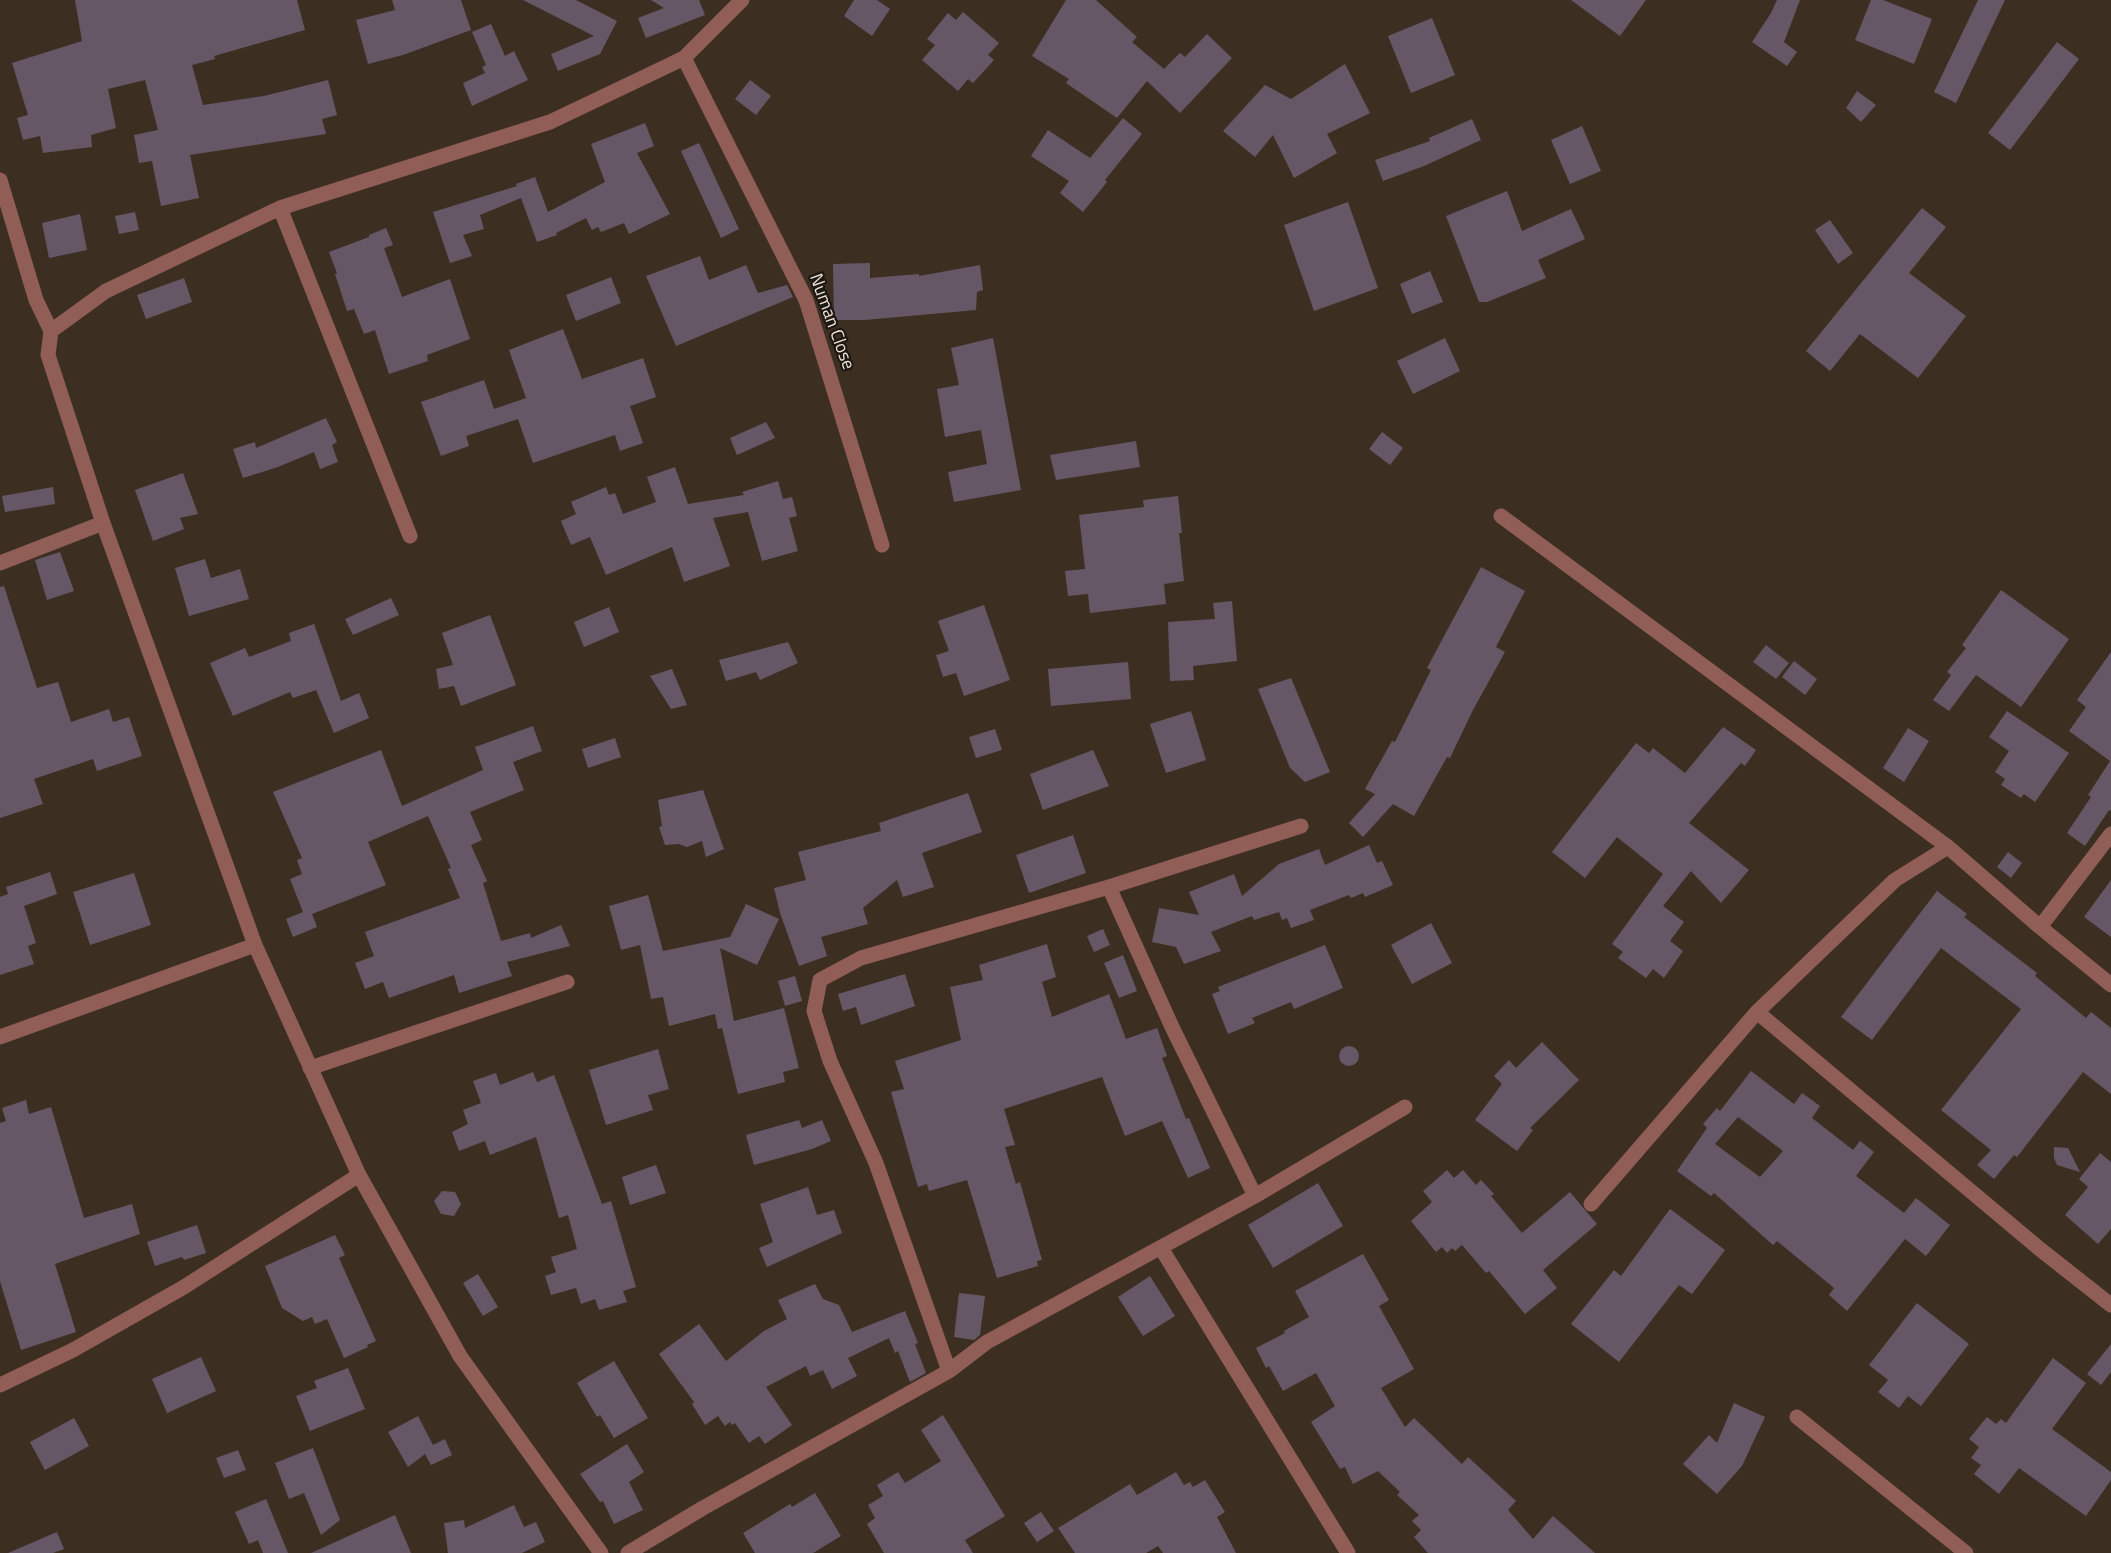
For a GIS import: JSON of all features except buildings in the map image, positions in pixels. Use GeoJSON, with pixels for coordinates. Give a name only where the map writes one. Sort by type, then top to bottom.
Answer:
{"type":"FeatureCollection","features":[{"type":"Feature","properties":{"kind":"street"},"geometry":{"type":"LineString","coordinates":[[51,331],[106,291],[280,208],[550,122],[684,58],[742,0]]}},
{"type":"Feature","properties":{"kind":"street","name":"Numan Close"},"geometry":{"type":"LineString","coordinates":[[684,58],[806,300],[882,545]]}},
{"type":"Feature","properties":{"kind":"street"},"geometry":{"type":"LineString","coordinates":[[0,180],[36,300],[51,331],[48,355],[103,523],[255,945],[359,1175],[460,1356],[595,1551]]}},
{"type":"Feature","properties":{"kind":"street"},"geometry":{"type":"LineString","coordinates":[[280,208],[410,536]]}},
{"type":"Feature","properties":{"kind":"street"},"geometry":{"type":"LineString","coordinates":[[1501,516],[1948,847],[2040,927],[2111,984]]}},
{"type":"Feature","properties":{"kind":"street"},"geometry":{"type":"LineString","coordinates":[[0,563],[103,523]]}},
{"type":"Feature","properties":{"kind":"street"},"geometry":{"type":"LineString","coordinates":[[949,1371],[876,1163],[827,1051],[814,1011],[820,980],[861,958],[1109,887],[1301,826]]}},
{"type":"Feature","properties":{"kind":"street"},"geometry":{"type":"LineString","coordinates":[[2040,927],[2111,834]]}},
{"type":"Feature","properties":{"kind":"street"},"geometry":{"type":"LineString","coordinates":[[1591,1204],[1757,1012],[1895,880],[1948,847]]}},
{"type":"Feature","properties":{"kind":"street"},"geometry":{"type":"LineString","coordinates":[[1109,887],[1172,1028],[1255,1196]]}},
{"type":"Feature","properties":{"kind":"street"},"geometry":{"type":"LineString","coordinates":[[0,1037],[255,945]]}},
{"type":"Feature","properties":{"kind":"street"},"geometry":{"type":"LineString","coordinates":[[310,1068],[567,982]]}},
{"type":"Feature","properties":{"kind":"street"},"geometry":{"type":"LineString","coordinates":[[1757,1012],[2041,1250],[2111,1305]]}},
{"type":"Feature","properties":{"kind":"street"},"geometry":{"type":"LineString","coordinates":[[628,1553],[703,1508],[949,1371],[987,1342],[1255,1196],[1405,1107]]}},
{"type":"Feature","properties":{"kind":"street"},"geometry":{"type":"LineString","coordinates":[[0,1385],[73,1350],[184,1287],[359,1175]]}},
{"type":"Feature","properties":{"kind":"street"},"geometry":{"type":"LineString","coordinates":[[1161,1248],[1348,1553]]}},
{"type":"Feature","properties":{"kind":"street"},"geometry":{"type":"LineString","coordinates":[[1797,1417],[1966,1553]]}}]}
